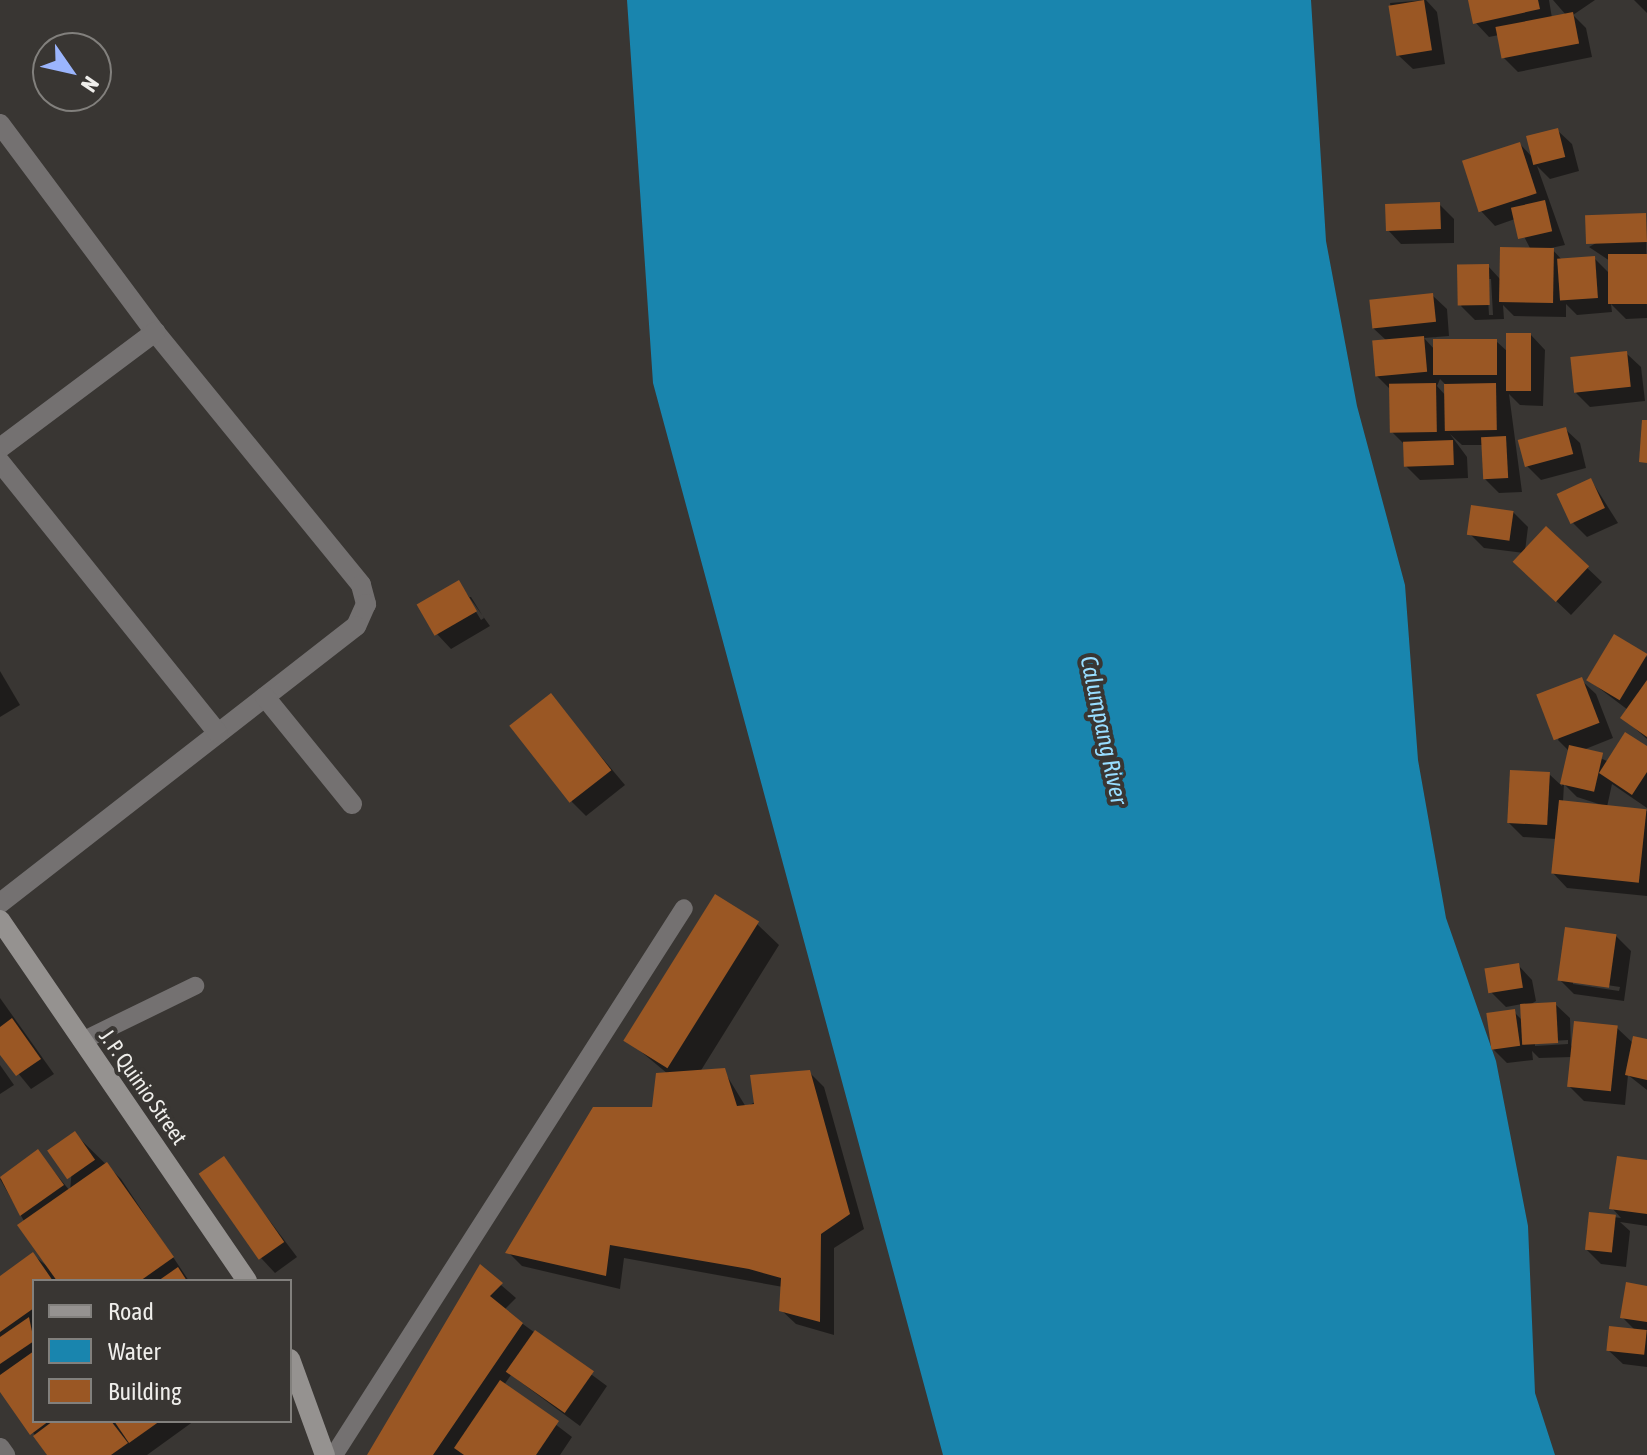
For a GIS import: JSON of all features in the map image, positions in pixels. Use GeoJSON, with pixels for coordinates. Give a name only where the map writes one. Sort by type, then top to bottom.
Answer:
{"type":"FeatureCollection","features":[{"type":"Feature","properties":{"kind":"street"},"geometry":{"type":"LineString","coordinates":[[0,124],[155,332],[361,585],[366,604],[356,626],[0,903]]}},
{"type":"Feature","properties":{"kind":"street"},"geometry":{"type":"LineString","coordinates":[[0,448],[155,332]]}},
{"type":"Feature","properties":{"kind":"street"},"geometry":{"type":"LineString","coordinates":[[0,462],[218,733]]}},
{"type":"Feature","properties":{"kind":"street"},"geometry":{"type":"LineString","coordinates":[[265,697],[352,804]]}},
{"type":"Feature","properties":{"kind":"street","name":"J. P. Quinio Street"},"geometry":{"type":"LineString","coordinates":[[0,920],[246,1279]]}},
{"type":"Feature","properties":{"kind":"street"},"geometry":{"type":"LineString","coordinates":[[292,1364],[325,1455]]}},
{"type":"Feature","properties":{"kind":"street"},"geometry":{"type":"LineString","coordinates":[[0,1448],[5,1455]]}},
{"type":"Feature","properties":{"kind":"lane"},"geometry":{"type":"LineString","coordinates":[[334,1455],[684,908]]}},
{"type":"Feature","properties":{"kind":"lane"},"geometry":{"type":"LineString","coordinates":[[82,1041],[195,986]]}},
{"type":"Feature","properties":{"kind":"water","name":"Calumpang River"},"geometry":{"type":"Polygon","coordinates":[[[627,0],[1311,0],[1326,241],[1357,406],[1405,585],[1418,760],[1446,918],[1496,1061],[1528,1226],[1535,1393],[1555,1455],[943,1455],[653,383],[627,0]]]}},
{"type":"Feature","properties":{"kind":"building"},"geometry":{"type":"Polygon","coordinates":[[[1424,0],[1432,50],[1396,56],[1388,6],[1424,0]]]}},
{"type":"Feature","properties":{"kind":"building"},"geometry":{"type":"Polygon","coordinates":[[[1468,0],[1538,0],[1540,9],[1473,24],[1468,0]]]}},
{"type":"Feature","properties":{"kind":"building"},"geometry":{"type":"Polygon","coordinates":[[[1573,12],[1579,43],[1502,58],[1495,27],[1573,12]]]}},
{"type":"Feature","properties":{"kind":"building"},"geometry":{"type":"Polygon","coordinates":[[[1558,128],[1565,157],[1533,165],[1526,136],[1558,128]]]}},
{"type":"Feature","properties":{"kind":"building"},"geometry":{"type":"Polygon","coordinates":[[[1520,142],[1537,193],[1479,212],[1462,161],[1520,142]]]}},
{"type":"Feature","properties":{"kind":"building"},"geometry":{"type":"Polygon","coordinates":[[[1545,200],[1552,231],[1518,239],[1511,208],[1545,200]]]}},
{"type":"Feature","properties":{"kind":"building"},"geometry":{"type":"Polygon","coordinates":[[[1440,202],[1441,229],[1386,231],[1385,204],[1440,202]]]}},
{"type":"Feature","properties":{"kind":"building"},"geometry":{"type":"Polygon","coordinates":[[[1646,213],[1647,242],[1586,244],[1585,215],[1646,213]]]}},
{"type":"Feature","properties":{"kind":"building"},"geometry":{"type":"Polygon","coordinates":[[[1500,247],[1554,248],[1553,303],[1499,302],[1500,247]]]}},
{"type":"Feature","properties":{"kind":"building"},"geometry":{"type":"Polygon","coordinates":[[[1608,254],[1647,254],[1647,304],[1608,304],[1608,254]]]}},
{"type":"Feature","properties":{"kind":"building"},"geometry":{"type":"Polygon","coordinates":[[[1595,256],[1598,298],[1560,301],[1557,259],[1595,256]]]}},
{"type":"Feature","properties":{"kind":"building"},"geometry":{"type":"Polygon","coordinates":[[[1489,264],[1490,305],[1458,306],[1457,265],[1489,264]]]}},
{"type":"Feature","properties":{"kind":"building"},"geometry":{"type":"Polygon","coordinates":[[[1433,293],[1436,322],[1372,329],[1369,300],[1433,293]]]}},
{"type":"Feature","properties":{"kind":"building"},"geometry":{"type":"Polygon","coordinates":[[[1506,333],[1531,333],[1531,391],[1506,391],[1506,333]]]}},
{"type":"Feature","properties":{"kind":"building"},"geometry":{"type":"Polygon","coordinates":[[[1424,336],[1427,372],[1375,376],[1372,341],[1424,336]]]}},
{"type":"Feature","properties":{"kind":"building"},"geometry":{"type":"Polygon","coordinates":[[[1433,339],[1497,339],[1497,375],[1433,375],[1433,339]]]}},
{"type":"Feature","properties":{"kind":"building"},"geometry":{"type":"Polygon","coordinates":[[[1627,351],[1631,387],[1574,393],[1570,357],[1627,351]]]}},
{"type":"Feature","properties":{"kind":"building"},"geometry":{"type":"Polygon","coordinates":[[[1436,383],[1437,432],[1390,433],[1389,384],[1436,383]]]}},
{"type":"Feature","properties":{"kind":"building"},"geometry":{"type":"Polygon","coordinates":[[[1496,383],[1497,430],[1445,431],[1444,384],[1496,383]]]}},
{"type":"Feature","properties":{"kind":"building"},"geometry":{"type":"Polygon","coordinates":[[[1642,420],[1647,420],[1647,463],[1639,462],[1642,420]]]}},
{"type":"Feature","properties":{"kind":"building"},"geometry":{"type":"Polygon","coordinates":[[[1566,427],[1573,454],[1525,467],[1518,440],[1566,427]]]}},
{"type":"Feature","properties":{"kind":"building"},"geometry":{"type":"Polygon","coordinates":[[[1506,436],[1508,478],[1483,479],[1481,437],[1506,436]]]}},
{"type":"Feature","properties":{"kind":"building"},"geometry":{"type":"Polygon","coordinates":[[[1453,440],[1454,465],[1404,467],[1403,442],[1453,440]]]}},
{"type":"Feature","properties":{"kind":"building"},"geometry":{"type":"Polygon","coordinates":[[[1591,478],[1605,508],[1571,524],[1557,494],[1591,478]]]}},
{"type":"Feature","properties":{"kind":"building"},"geometry":{"type":"Polygon","coordinates":[[[1471,505],[1514,511],[1509,541],[1467,535],[1471,505]]]}},
{"type":"Feature","properties":{"kind":"building"},"geometry":{"type":"Polygon","coordinates":[[[1546,526],[1589,566],[1556,602],[1513,562],[1546,526]]]}},
{"type":"Feature","properties":{"kind":"building"},"geometry":{"type":"Polygon","coordinates":[[[459,580],[477,611],[435,636],[417,604],[459,580]]]}},
{"type":"Feature","properties":{"kind":"building"},"geometry":{"type":"Polygon","coordinates":[[[1614,634],[1647,654],[1620,700],[1586,680],[1614,634]]]}},
{"type":"Feature","properties":{"kind":"building"},"geometry":{"type":"Polygon","coordinates":[[[1582,677],[1600,723],[1554,740],[1536,695],[1582,677]]]}},
{"type":"Feature","properties":{"kind":"building"},"geometry":{"type":"Polygon","coordinates":[[[1647,680],[1647,737],[1620,718],[1647,680]]]}},
{"type":"Feature","properties":{"kind":"building"},"geometry":{"type":"Polygon","coordinates":[[[551,693],[611,770],[570,803],[509,726],[551,693]]]}},
{"type":"Feature","properties":{"kind":"building"},"geometry":{"type":"Polygon","coordinates":[[[1625,732],[1647,746],[1647,772],[1632,795],[1599,773],[1625,732]]]}},
{"type":"Feature","properties":{"kind":"building"},"geometry":{"type":"Polygon","coordinates":[[[1569,745],[1603,753],[1594,792],[1560,784],[1569,745]]]}},
{"type":"Feature","properties":{"kind":"building"},"geometry":{"type":"Polygon","coordinates":[[[1510,770],[1550,772],[1547,825],[1507,823],[1510,770]]]}},
{"type":"Feature","properties":{"kind":"building"},"geometry":{"type":"Polygon","coordinates":[[[1559,800],[1647,809],[1639,883],[1551,874],[1559,800]]]}},
{"type":"Feature","properties":{"kind":"building"},"geometry":{"type":"Polygon","coordinates":[[[715,894],[759,922],[667,1068],[623,1041],[715,894]]]}},
{"type":"Feature","properties":{"kind":"building"},"geometry":{"type":"Polygon","coordinates":[[[1565,927],[1616,934],[1609,988],[1557,980],[1565,927]]]}},
{"type":"Feature","properties":{"kind":"building"},"geometry":{"type":"Polygon","coordinates":[[[1519,963],[1523,988],[1488,993],[1484,968],[1519,963]]]}},
{"type":"Feature","properties":{"kind":"building"},"geometry":{"type":"Polygon","coordinates":[[[1556,1002],[1558,1043],[1522,1045],[1520,1004],[1556,1002]]]}},
{"type":"Feature","properties":{"kind":"building"},"geometry":{"type":"Polygon","coordinates":[[[1515,1009],[1520,1046],[1491,1050],[1486,1013],[1515,1009]]]}},
{"type":"Feature","properties":{"kind":"building"},"geometry":{"type":"Polygon","coordinates":[[[12,1018],[41,1059],[16,1076],[0,1055],[0,1027],[12,1018]]]}},
{"type":"Feature","properties":{"kind":"building"},"geometry":{"type":"Polygon","coordinates":[[[1574,1021],[1618,1026],[1611,1091],[1567,1087],[1574,1021]]]}},
{"type":"Feature","properties":{"kind":"building"},"geometry":{"type":"Polygon","coordinates":[[[1633,1036],[1647,1039],[1647,1080],[1625,1075],[1633,1036]]]}},
{"type":"Feature","properties":{"kind":"building"},"geometry":{"type":"Polygon","coordinates":[[[725,1068],[737,1106],[754,1104],[750,1075],[810,1070],[850,1214],[821,1234],[820,1322],[779,1311],[781,1278],[749,1269],[610,1245],[606,1276],[505,1253],[593,1107],[652,1107],[656,1073],[725,1068]]]}},
{"type":"Feature","properties":{"kind":"building"},"geometry":{"type":"Polygon","coordinates":[[[75,1131],[95,1160],[67,1179],[47,1151],[75,1131]]]}},
{"type":"Feature","properties":{"kind":"building"},"geometry":{"type":"Polygon","coordinates":[[[38,1149],[64,1185],[20,1216],[0,1177],[38,1149]]]}},
{"type":"Feature","properties":{"kind":"building"},"geometry":{"type":"Polygon","coordinates":[[[224,1156],[284,1242],[259,1260],[199,1174],[224,1156]]]}},
{"type":"Feature","properties":{"kind":"building"},"geometry":{"type":"Polygon","coordinates":[[[1617,1156],[1647,1160],[1647,1214],[1609,1209],[1617,1156]]]}},
{"type":"Feature","properties":{"kind":"building"},"geometry":{"type":"Polygon","coordinates":[[[107,1162],[174,1257],[143,1279],[56,1279],[17,1225],[107,1162]]]}},
{"type":"Feature","properties":{"kind":"building"},"geometry":{"type":"Polygon","coordinates":[[[1589,1212],[1616,1215],[1612,1253],[1585,1250],[1589,1212]]]}},
{"type":"Feature","properties":{"kind":"building"},"geometry":{"type":"Polygon","coordinates":[[[33,1252],[52,1279],[32,1279],[32,1309],[0,1332],[0,1276],[33,1252]]]}},
{"type":"Feature","properties":{"kind":"building"},"geometry":{"type":"Polygon","coordinates":[[[480,1264],[503,1283],[490,1296],[523,1323],[433,1455],[367,1455],[480,1264]]]}},
{"type":"Feature","properties":{"kind":"building"},"geometry":{"type":"Polygon","coordinates":[[[178,1267],[186,1279],[161,1279],[178,1267]]]}},
{"type":"Feature","properties":{"kind":"building"},"geometry":{"type":"Polygon","coordinates":[[[1626,1282],[1647,1286],[1647,1322],[1620,1318],[1626,1282]]]}},
{"type":"Feature","properties":{"kind":"building"},"geometry":{"type":"Polygon","coordinates":[[[29,1317],[32,1342],[0,1364],[0,1337],[29,1317]]]}},
{"type":"Feature","properties":{"kind":"building"},"geometry":{"type":"Polygon","coordinates":[[[1609,1326],[1647,1330],[1644,1355],[1606,1351],[1609,1326]]]}},
{"type":"Feature","properties":{"kind":"building"},"geometry":{"type":"Polygon","coordinates":[[[535,1330],[594,1371],[565,1413],[506,1372],[535,1330]]]}},
{"type":"Feature","properties":{"kind":"building"},"geometry":{"type":"Polygon","coordinates":[[[32,1352],[32,1423],[46,1423],[30,1435],[0,1392],[0,1375],[32,1352]]]}},
{"type":"Feature","properties":{"kind":"building"},"geometry":{"type":"Polygon","coordinates":[[[500,1380],[559,1421],[536,1455],[464,1455],[454,1448],[500,1380]]]}},
{"type":"Feature","properties":{"kind":"building"},"geometry":{"type":"Polygon","coordinates":[[[50,1423],[113,1423],[128,1443],[111,1455],[47,1455],[33,1436],[50,1423]]]}},
{"type":"Feature","properties":{"kind":"building"},"geometry":{"type":"Polygon","coordinates":[[[115,1423],[157,1423],[129,1443],[115,1423]]]}}]}
